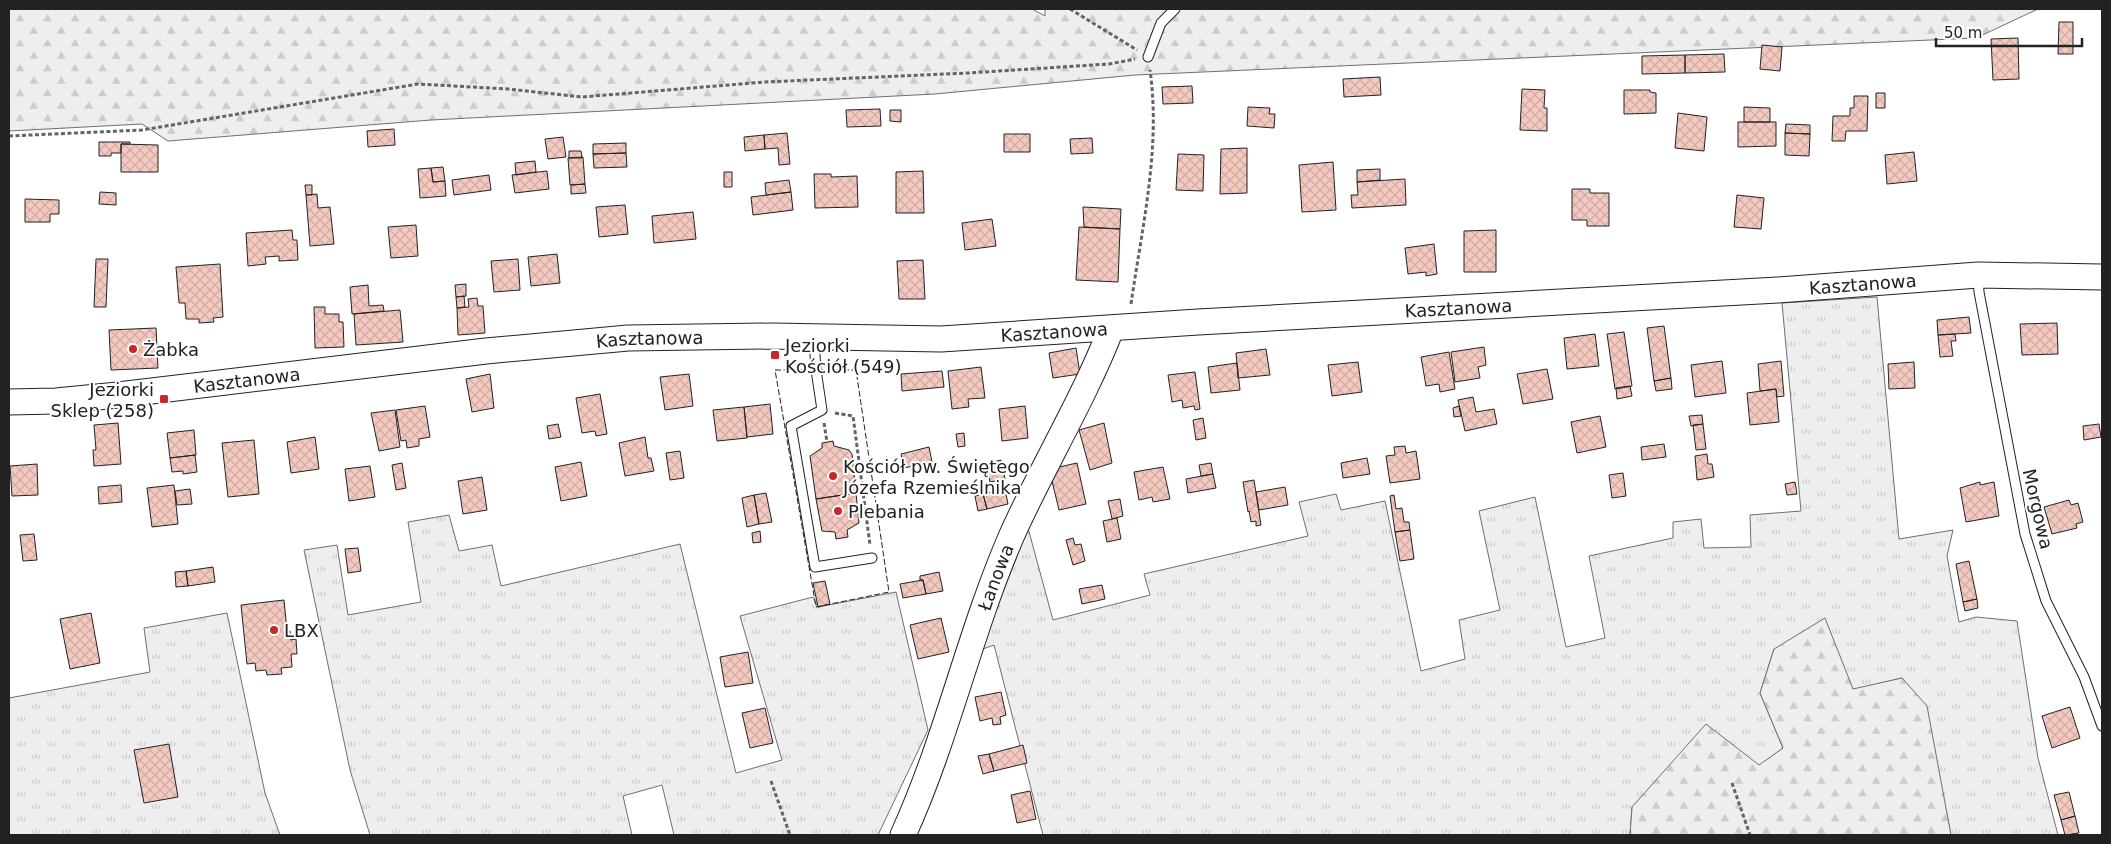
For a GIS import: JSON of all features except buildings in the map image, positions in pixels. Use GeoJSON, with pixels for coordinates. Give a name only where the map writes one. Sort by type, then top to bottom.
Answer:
{"type":"FeatureCollection","features":[{"type":"Feature","properties":{"kind":"street","name":"Kasztanowa"},"geometry":{"type":"LineString","coordinates":[[9,402],[56,401],[118,395],[581,340],[814,337],[941,339],[1778,290],[2102,277]]}},
{"type":"Feature","properties":{"kind":"street","name":"Łanowa"},"geometry":{"type":"LineString","coordinates":[[902,835],[936,750],[991,589],[1012,537],[1093,372],[1120,328]]}},
{"type":"Feature","properties":{"kind":"lane"},"geometry":{"type":"LineString","coordinates":[[1148,57],[1161,23],[1175,9]]}},
{"type":"Feature","properties":{"kind":"lane","name":"Morgowa"},"geometry":{"type":"LineString","coordinates":[[1979,281],[2025,534],[2046,601],[2084,677],[2102,726]]}},
{"type":"Feature","properties":{"kind":"lane"},"geometry":{"type":"LineString","coordinates":[[814,337],[822,414],[791,426],[815,567],[872,558]]}},
{"type":"Feature","properties":{"kind":"path"},"geometry":{"type":"LineString","coordinates":[[1070,9],[1148,57]]}},
{"type":"Feature","properties":{"kind":"path"},"geometry":{"type":"LineString","coordinates":[[9,136],[142,130],[418,84],[508,89],[582,96],[765,82],[968,73],[1109,64],[1148,57]]}},
{"type":"Feature","properties":{"kind":"path"},"geometry":{"type":"LineString","coordinates":[[1120,328],[1154,139],[1153,94],[1148,57]]}},
{"type":"Feature","properties":{"kind":"path"},"geometry":{"type":"LineString","coordinates":[[827,442],[822,414],[853,416],[872,558]]}},
{"type":"Feature","properties":{"kind":"path"},"geometry":{"type":"LineString","coordinates":[[771,781],[790,835]]}},
{"type":"Feature","properties":{"kind":"path"},"geometry":{"type":"LineString","coordinates":[[1732,783],[1750,835]]}},
{"type":"Feature","properties":{"kind":"green space"},"geometry":{"type":"Polygon","coordinates":[[[9,9],[1032,9],[1045,16],[1045,9],[2038,9],[1976,38],[1135,75],[935,94],[431,120],[168,141],[142,124],[9,131],[9,9]]]}},
{"type":"Feature","properties":{"kind":"green space"},"geometry":{"type":"Polygon","coordinates":[[[1877,297],[1899,539],[1953,530],[1947,556],[1959,622],[1976,617],[2017,621],[2038,758],[2058,835],[1951,835],[1946,810],[1902,678],[1853,690],[1774,649],[1760,693],[1783,748],[1759,766],[1632,807],[1630,835],[1043,835],[994,645],[980,650],[1028,528],[1053,620],[1150,595],[1144,574],[1308,536],[1299,502],[1336,494],[1341,510],[1385,501],[1421,671],[1465,659],[1459,620],[1500,610],[1479,511],[1535,497],[1566,647],[1605,638],[1589,556],[1673,538],[1673,522],[1701,519],[1704,548],[1751,547],[1750,515],[1801,511],[1782,303],[1877,297]]]}},
{"type":"Feature","properties":{"kind":"green space"},"geometry":{"type":"Polygon","coordinates":[[[449,515],[459,551],[492,545],[501,586],[680,544],[736,773],[782,760],[740,616],[813,597],[818,607],[896,592],[928,730],[878,835],[674,835],[662,785],[623,796],[632,835],[370,835],[350,770],[304,550],[337,545],[348,615],[421,602],[408,522],[449,515]]]}},
{"type":"Feature","properties":{"kind":"green space"},"geometry":{"type":"Polygon","coordinates":[[[227,613],[265,793],[280,835],[9,835],[9,698],[150,672],[144,628],[227,613]]]}},
{"type":"Feature","properties":{"kind":"green space"},"geometry":{"type":"Polygon","coordinates":[[[1825,618],[1853,689],[1902,678],[1927,706],[1951,835],[1630,835],[1632,807],[1706,724],[1759,765],[1783,748],[1760,693],[1774,649],[1825,618]]]}},
{"type":"Feature","properties":{"kind":"fence"},"geometry":{"type":"LineString","coordinates":[[775,370],[856,370],[889,592],[816,607],[775,370]]}},
{"type":"Feature","properties":{"kind":"place","name":"Żabka"},"geometry":{"type":"Point","coordinates":[133,349]}},
{"type":"Feature","properties":{"kind":"place","name":"Jeziorki Kościół (549)"},"geometry":{"type":"Point","coordinates":[775,355]}},
{"type":"Feature","properties":{"kind":"place","name":"Jeziorki Sklep (258)"},"geometry":{"type":"Point","coordinates":[164,399]}},
{"type":"Feature","properties":{"kind":"place","name":"Kościół pw. Świętego Józefa Rzemieślnika"},"geometry":{"type":"Point","coordinates":[833,476]}},
{"type":"Feature","properties":{"kind":"place","name":"Plebania"},"geometry":{"type":"Point","coordinates":[838,511]}},
{"type":"Feature","properties":{"kind":"place","name":"LBX"},"geometry":{"type":"Point","coordinates":[274,630]}}]}
